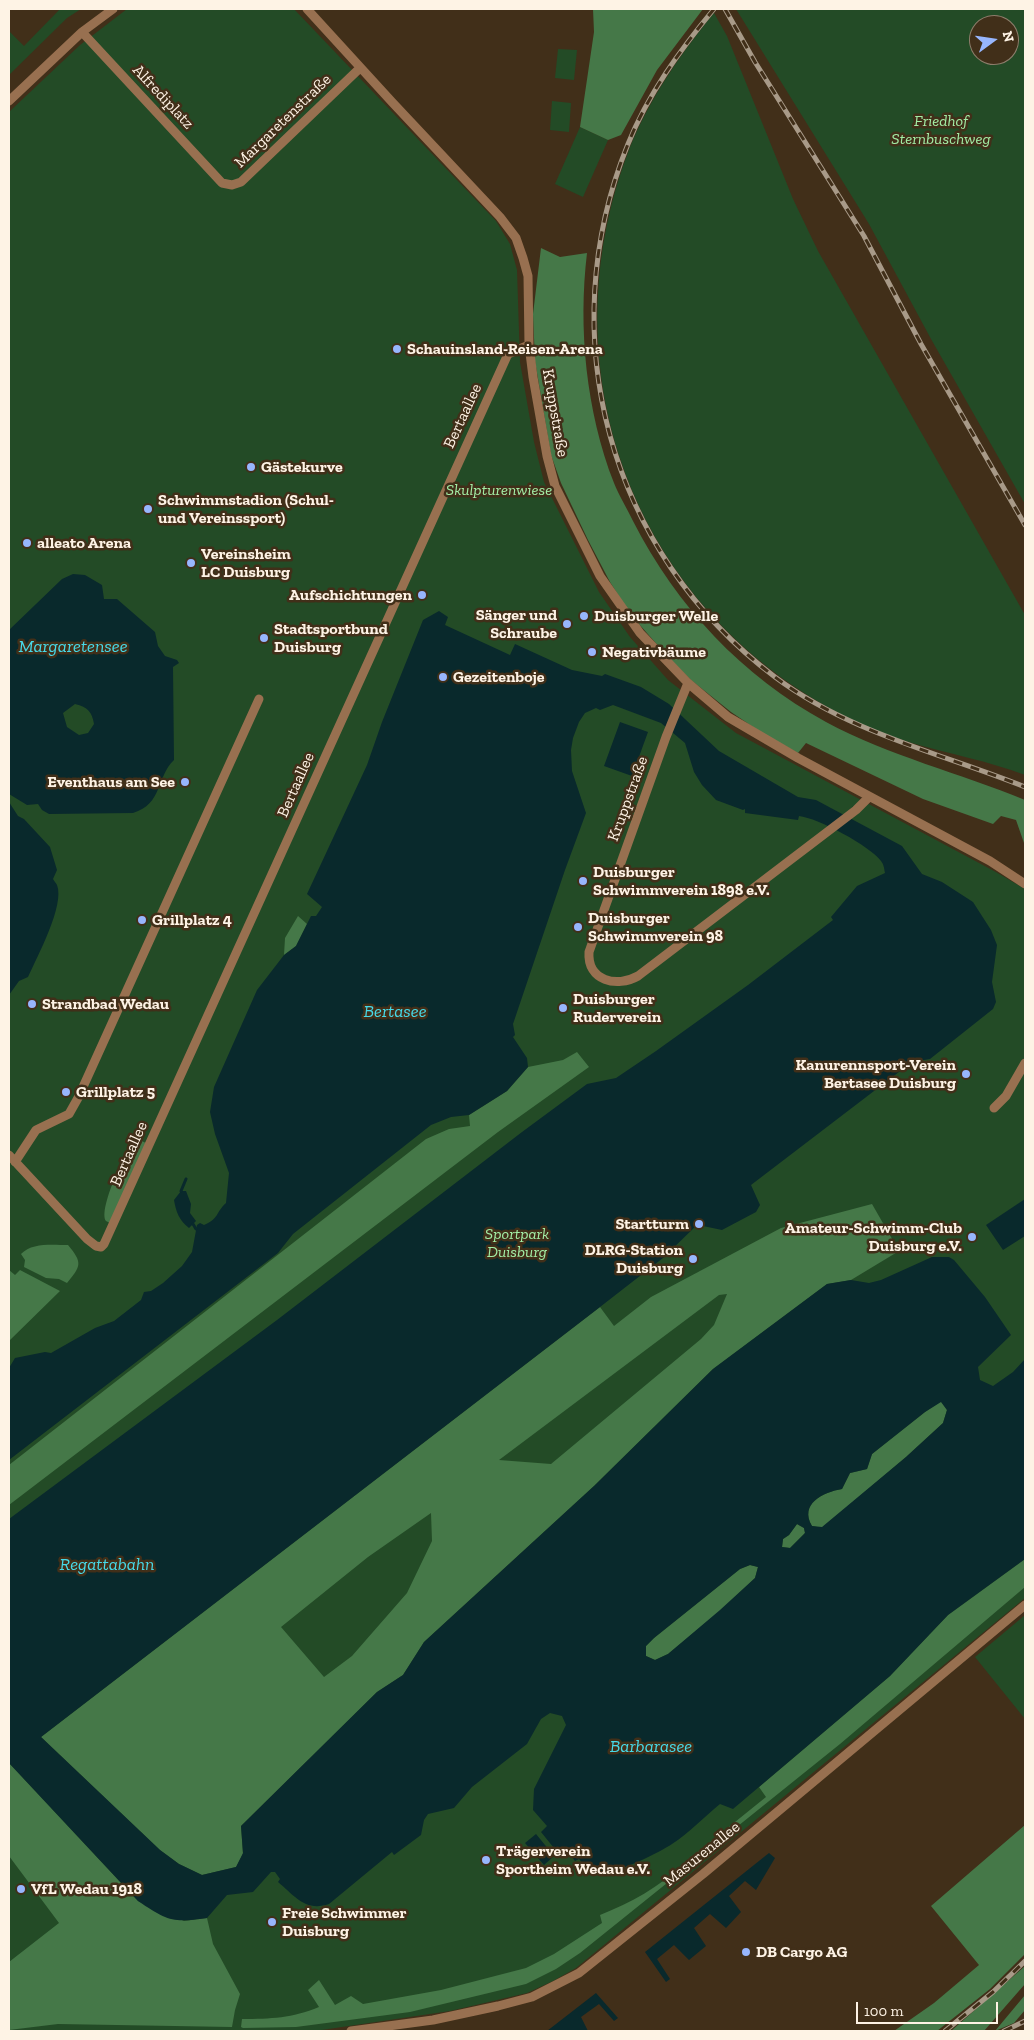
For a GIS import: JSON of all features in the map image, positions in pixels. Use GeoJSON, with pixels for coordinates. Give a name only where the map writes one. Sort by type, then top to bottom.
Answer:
{"type":"FeatureCollection","features":[{"type":"Feature","properties":{"kind":"street"},"geometry":{"type":"LineString","coordinates":[[9,101],[82,32],[113,9]]}},
{"type":"Feature","properties":{"kind":"street","name":"Kruppstraße"},"geometry":{"type":"LineString","coordinates":[[308,9],[360,68],[500,216],[516,238],[528,276],[529,346],[546,456],[555,486],[600,576],[640,633],[688,683],[728,717],[760,737],[869,797],[990,861],[1025,884]]}},
{"type":"Feature","properties":{"kind":"street","name":"Alfrediplatz"},"geometry":{"type":"LineString","coordinates":[[82,32],[222,183]]}},
{"type":"Feature","properties":{"kind":"street","name":"Margaretenstraße"},"geometry":{"type":"LineString","coordinates":[[222,183],[232,185],[241,182],[360,68]]}},
{"type":"Feature","properties":{"kind":"street","name":"Bertaallee"},"geometry":{"type":"LineString","coordinates":[[12,1158],[87,1239],[101,1247],[104,1244],[508,354],[529,346]]}},
{"type":"Feature","properties":{"kind":"street","name":"Kruppstraße"},"geometry":{"type":"LineString","coordinates":[[688,683],[668,732],[589,952],[588,960],[592,968],[606,980],[622,982],[638,976],[852,813],[869,797]]}},
{"type":"Feature","properties":{"kind":"street"},"geometry":{"type":"LineString","coordinates":[[12,1158],[36,1130],[69,1114],[78,1098],[259,699]]}},
{"type":"Feature","properties":{"kind":"street"},"geometry":{"type":"LineString","coordinates":[[994,1108],[1006,1096],[1025,1062]]}},
{"type":"Feature","properties":{"kind":"street","name":"Masurenallee"},"geometry":{"type":"LineString","coordinates":[[351,2031],[433,2020],[498,2006],[532,1997],[579,1973],[704,1874],[1025,1605]]}},
{"type":"Feature","properties":{"kind":"green space"},"geometry":{"type":"Polygon","coordinates":[[[60,9],[81,9],[67,18],[9,75],[9,31],[24,46],[60,9]]]}},
{"type":"Feature","properties":{"kind":"green space","name":"Sportpark Duisburg"},"geometry":{"type":"Polygon","coordinates":[[[127,9],[294,9],[496,221],[510,244],[517,270],[520,362],[534,442],[544,482],[599,592],[630,637],[668,680],[736,733],[1025,889],[1025,1598],[576,1968],[527,1993],[450,2011],[315,2031],[9,2031],[9,112],[80,45],[127,9]]]}},
{"type":"Feature","properties":{"kind":"green space"},"geometry":{"type":"Polygon","coordinates":[[[593,9],[703,9],[657,70],[621,135],[608,140],[580,127],[594,32],[593,9]]]}},
{"type":"Feature","properties":{"kind":"green space","name":"Friedhof Sternbuschweg"},"geometry":{"type":"Polygon","coordinates":[[[736,9],[1025,9],[1025,504],[931,339],[869,224],[736,9]]]}},
{"type":"Feature","properties":{"kind":"green space"},"geometry":{"type":"Polygon","coordinates":[[[714,13],[727,36],[793,199],[818,251],[1025,615],[1025,775],[912,743],[869,728],[801,691],[738,641],[686,584],[646,519],[617,450],[601,376],[598,300],[607,223],[630,147],[647,111],[678,60],[714,13]]]}},
{"type":"Feature","properties":{"kind":"green space"},"geometry":{"type":"Polygon","coordinates":[[[558,49],[577,50],[574,80],[555,78],[558,49]]]}},
{"type":"Feature","properties":{"kind":"green space"},"geometry":{"type":"Polygon","coordinates":[[[552,101],[571,103],[569,132],[550,130],[552,101]]]}},
{"type":"Feature","properties":{"kind":"green space"},"geometry":{"type":"Polygon","coordinates":[[[580,127],[608,140],[583,197],[555,184],[580,127]]]}},
{"type":"Feature","properties":{"kind":"green space"},"geometry":{"type":"Polygon","coordinates":[[[541,248],[560,257],[587,253],[583,310],[584,340],[591,398],[604,456],[618,493],[650,552],[691,610],[740,661],[795,704],[826,722],[900,755],[1025,800],[1025,843],[1016,820],[1001,816],[993,824],[923,799],[806,743],[798,753],[762,733],[731,712],[691,680],[631,615],[610,582],[588,540],[561,483],[551,455],[535,361],[533,314],[541,248]]]}},
{"type":"Feature","properties":{"kind":"green space"},"geometry":{"type":"Polygon","coordinates":[[[298,916],[307,924],[296,946],[284,955],[285,938],[298,916]]]}},
{"type":"Feature","properties":{"kind":"green space"},"geometry":{"type":"Polygon","coordinates":[[[577,1052],[589,1067],[498,1132],[9,1505],[9,1465],[426,1139],[449,1129],[470,1126],[469,1115],[507,1091],[528,1067],[563,1060],[577,1052]]]}},
{"type":"Feature","properties":{"kind":"green space"},"geometry":{"type":"Polygon","coordinates":[[[133,1137],[146,1143],[110,1223],[106,1221],[105,1215],[109,1193],[133,1137]]]}},
{"type":"Feature","properties":{"kind":"green space"},"geometry":{"type":"Polygon","coordinates":[[[872,1204],[899,1251],[851,1280],[827,1284],[713,1369],[594,1486],[424,1642],[403,1675],[377,1692],[241,1826],[243,1854],[236,1867],[202,1875],[179,1864],[160,1850],[41,1737],[600,1307],[614,1326],[651,1297],[781,1228],[872,1204]],[[727,1294],[719,1295],[499,1460],[551,1464],[701,1339],[714,1325],[727,1294]],[[431,1513],[368,1557],[281,1627],[324,1677],[352,1656],[407,1593],[432,1541],[431,1513]]]}},
{"type":"Feature","properties":{"kind":"green space"},"geometry":{"type":"Polygon","coordinates":[[[43,1245],[68,1245],[76,1256],[78,1264],[67,1283],[59,1279],[46,1278],[24,1267],[25,1260],[21,1254],[26,1250],[43,1245]]]}},
{"type":"Feature","properties":{"kind":"green space"},"geometry":{"type":"Polygon","coordinates":[[[9,1270],[15,1275],[20,1270],[60,1291],[9,1341],[9,1270]]]}},
{"type":"Feature","properties":{"kind":"green space"},"geometry":{"type":"Polygon","coordinates":[[[941,1401],[947,1410],[943,1423],[822,1528],[812,1526],[809,1511],[815,1500],[827,1493],[842,1489],[850,1473],[867,1469],[872,1454],[941,1401]]]}},
{"type":"Feature","properties":{"kind":"green space"},"geometry":{"type":"Polygon","coordinates":[[[797,1524],[804,1528],[805,1533],[790,1548],[782,1547],[783,1539],[789,1535],[797,1524]]]}},
{"type":"Feature","properties":{"kind":"green space"},"geometry":{"type":"Polygon","coordinates":[[[1025,1559],[1025,1587],[840,1744],[580,1953],[556,1969],[526,1984],[410,2012],[296,2027],[241,2027],[242,2019],[281,2017],[300,2014],[319,2007],[308,1990],[319,1980],[335,2005],[351,1996],[363,2004],[441,1990],[526,1968],[554,1954],[602,1923],[600,1915],[633,1900],[665,1880],[766,1797],[759,1787],[890,1676],[948,1615],[1025,1559]]]}},
{"type":"Feature","properties":{"kind":"green space"},"geometry":{"type":"Polygon","coordinates":[[[750,1565],[758,1567],[755,1578],[720,1611],[668,1654],[655,1660],[646,1656],[646,1646],[654,1638],[740,1569],[750,1565]]]}},
{"type":"Feature","properties":{"kind":"green space"},"geometry":{"type":"Polygon","coordinates":[[[1025,1615],[1025,1719],[975,1657],[1025,1615]]]}},
{"type":"Feature","properties":{"kind":"green space"},"geometry":{"type":"Polygon","coordinates":[[[9,1763],[138,1901],[184,1921],[207,1918],[213,1944],[240,1994],[232,2027],[58,2024],[9,2030],[9,1962],[59,1923],[9,1856],[9,1763]]]}},
{"type":"Feature","properties":{"kind":"green space"},"geometry":{"type":"Polygon","coordinates":[[[1025,1825],[1025,1954],[990,1989],[937,2031],[894,2031],[934,2003],[979,1965],[931,1906],[1025,1825]]]}},
{"type":"Feature","properties":{"kind":"green space"},"geometry":{"type":"Polygon","coordinates":[[[1025,1966],[1025,1984],[984,2031],[951,2031],[1025,1966]]]}},
{"type":"Feature","properties":{"kind":"green space"},"geometry":{"type":"Polygon","coordinates":[[[1025,1995],[1025,2010],[1014,2023],[995,2031],[1025,1995]]]}},
{"type":"Feature","properties":{"kind":"water","name":"Margaretensee"},"geometry":{"type":"Polygon","coordinates":[[[73,574],[85,575],[102,585],[104,599],[117,599],[155,632],[158,646],[165,656],[177,660],[179,663],[173,667],[174,760],[164,774],[158,790],[150,803],[143,809],[133,813],[49,814],[42,810],[38,804],[27,805],[9,794],[9,630],[62,579],[73,574]],[[75,704],[63,713],[67,727],[79,735],[88,733],[94,724],[89,711],[75,704]]]}},
{"type":"Feature","properties":{"kind":"water"},"geometry":{"type":"Polygon","coordinates":[[[439,611],[448,617],[445,625],[510,655],[515,644],[572,670],[602,676],[605,674],[641,687],[669,704],[719,751],[798,797],[816,800],[902,846],[922,874],[942,882],[973,902],[991,930],[997,945],[992,982],[996,1002],[993,1009],[930,1059],[912,1062],[751,1185],[760,1205],[756,1212],[722,1230],[703,1226],[700,1222],[663,1258],[41,1737],[160,1850],[179,1864],[202,1875],[236,1867],[243,1853],[241,1826],[377,1692],[403,1675],[424,1642],[594,1486],[713,1369],[827,1284],[851,1280],[869,1283],[881,1280],[932,1257],[949,1257],[954,1260],[985,1297],[1011,1335],[978,1367],[980,1380],[993,1386],[1013,1372],[1025,1359],[1025,1559],[948,1615],[890,1676],[733,1809],[720,1804],[672,1844],[633,1864],[609,1872],[592,1872],[579,1859],[575,1861],[568,1852],[562,1858],[541,1832],[547,1826],[533,1810],[534,1789],[566,1725],[562,1716],[550,1713],[541,1719],[527,1744],[472,1787],[454,1808],[428,1814],[424,1820],[421,1835],[394,1855],[392,1852],[329,1904],[313,1906],[301,1901],[278,1882],[280,1879],[275,1872],[271,1872],[253,1892],[227,1895],[207,1918],[171,1919],[138,1901],[9,1763],[9,1519],[277,1320],[587,1084],[616,1078],[748,985],[833,920],[831,917],[857,886],[885,873],[881,861],[866,848],[818,822],[799,816],[798,820],[745,813],[745,809],[743,810],[716,800],[702,785],[694,772],[685,743],[661,723],[613,705],[600,710],[596,708],[585,713],[579,722],[571,750],[572,771],[586,813],[513,1024],[515,1035],[513,1037],[527,1058],[528,1067],[507,1091],[469,1115],[451,1117],[431,1125],[293,1234],[278,1253],[9,1460],[9,1368],[15,1358],[45,1352],[51,1353],[95,1328],[114,1321],[141,1300],[144,1292],[151,1291],[163,1283],[182,1266],[192,1252],[197,1225],[200,1223],[204,1225],[213,1220],[226,1203],[229,1173],[215,1134],[210,1112],[214,1087],[257,990],[284,955],[296,946],[311,916],[316,916],[322,907],[307,894],[367,765],[423,620],[439,611]],[[941,1402],[925,1412],[872,1454],[867,1469],[850,1473],[842,1489],[827,1493],[815,1500],[809,1511],[812,1526],[822,1527],[906,1457],[943,1423],[947,1410],[941,1402]],[[797,1524],[789,1535],[783,1539],[782,1547],[790,1548],[805,1533],[804,1528],[797,1524]],[[750,1565],[740,1569],[654,1638],[646,1646],[646,1656],[655,1660],[668,1654],[755,1578],[758,1567],[750,1565]]]}},
{"type":"Feature","properties":{"kind":"water"},"geometry":{"type":"Polygon","coordinates":[[[620,722],[648,732],[632,776],[604,766],[620,722]]]}},
{"type":"Feature","properties":{"kind":"water"},"geometry":{"type":"Polygon","coordinates":[[[9,802],[18,816],[24,819],[50,847],[57,870],[53,879],[57,885],[58,894],[54,918],[28,977],[19,981],[9,995],[9,802]]]}},
{"type":"Feature","properties":{"kind":"water"},"geometry":{"type":"Polygon","coordinates":[[[181,1191],[186,1191],[191,1204],[190,1213],[196,1221],[189,1228],[180,1219],[174,1200],[181,1191]]]}},
{"type":"Feature","properties":{"kind":"water"},"geometry":{"type":"Polygon","coordinates":[[[1025,1199],[1025,1236],[1003,1250],[986,1225],[1025,1199]]]}},
{"type":"Feature","properties":{"kind":"water"},"geometry":{"type":"Polygon","coordinates":[[[536,1834],[554,1856],[544,1865],[525,1843],[536,1834]]]}},
{"type":"Feature","properties":{"kind":"water"},"geometry":{"type":"Polygon","coordinates":[[[769,1853],[775,1858],[756,1890],[745,1881],[729,1896],[741,1912],[726,1928],[710,1914],[694,1928],[706,1946],[689,1960],[674,1945],[657,1959],[670,1979],[666,1982],[645,1952],[769,1853]]]}},
{"type":"Feature","properties":{"kind":"water"},"geometry":{"type":"Polygon","coordinates":[[[596,1993],[618,2018],[614,2021],[599,2004],[581,2017],[588,2031],[547,2031],[596,1993]]]}},
{"type":"Feature","properties":{"kind":"waterway"},"geometry":{"type":"LineString","coordinates":[[181,1191],[186,1179]]}},
{"type":"Feature","properties":{"kind":"waterway"},"geometry":{"type":"LineString","coordinates":[[193,1224],[196,1229]]}},
{"type":"Feature","properties":{"kind":"railway"},"geometry":{"type":"LineString","coordinates":[[714,9],[677,57],[645,108],[628,144],[605,217],[595,291],[596,364],[610,436],[635,504],[671,568],[718,626],[775,677],[834,713],[865,727],[1025,787]]}},
{"type":"Feature","properties":{"kind":"railway"},"geometry":{"type":"LineString","coordinates":[[725,9],[755,62],[864,236],[921,344],[1025,525]]}},
{"type":"Feature","properties":{"kind":"railway"},"geometry":{"type":"LineString","coordinates":[[945,2031],[993,1992],[1025,1961]]}},
{"type":"Feature","properties":{"kind":"railway"},"geometry":{"type":"LineString","coordinates":[[1004,2031],[1025,2021]]}},
{"type":"Feature","properties":{"kind":"place","name":"Schauinsland-Reisen-Arena"},"geometry":{"type":"Point","coordinates":[397,349]}},
{"type":"Feature","properties":{"kind":"place","name":"Gästekurve"},"geometry":{"type":"Point","coordinates":[251,467]}},
{"type":"Feature","properties":{"kind":"place","name":"Schwimmstadion (Schul- und Vereinssport)"},"geometry":{"type":"Point","coordinates":[148,509]}},
{"type":"Feature","properties":{"kind":"place","name":"alleato Arena"},"geometry":{"type":"Point","coordinates":[27,543]}},
{"type":"Feature","properties":{"kind":"place","name":"Vereinsheim LC Duisburg"},"geometry":{"type":"Point","coordinates":[191,563]}},
{"type":"Feature","properties":{"kind":"place","name":"Aufschichtungen"},"geometry":{"type":"Point","coordinates":[422,595]}},
{"type":"Feature","properties":{"kind":"place","name":"Duisburger Welle"},"geometry":{"type":"Point","coordinates":[584,616]}},
{"type":"Feature","properties":{"kind":"place","name":"Sänger und Schraube"},"geometry":{"type":"Point","coordinates":[567,624]}},
{"type":"Feature","properties":{"kind":"place","name":"Stadtsportbund Duisburg"},"geometry":{"type":"Point","coordinates":[264,638]}},
{"type":"Feature","properties":{"kind":"place","name":"Negativbäume"},"geometry":{"type":"Point","coordinates":[592,652]}},
{"type":"Feature","properties":{"kind":"place","name":"Gezeitenboje"},"geometry":{"type":"Point","coordinates":[443,677]}},
{"type":"Feature","properties":{"kind":"place","name":"Eventhaus am See"},"geometry":{"type":"Point","coordinates":[185,782]}},
{"type":"Feature","properties":{"kind":"place","name":"Duisburger Schwimmverein 1898 e.V."},"geometry":{"type":"Point","coordinates":[583,881]}},
{"type":"Feature","properties":{"kind":"place","name":"Grillplatz 4"},"geometry":{"type":"Point","coordinates":[142,920]}},
{"type":"Feature","properties":{"kind":"place","name":"Duisburger Schwimmverein 98"},"geometry":{"type":"Point","coordinates":[578,927]}},
{"type":"Feature","properties":{"kind":"place","name":"Strandbad Wedau"},"geometry":{"type":"Point","coordinates":[32,1004]}},
{"type":"Feature","properties":{"kind":"place","name":"Duisburger Ruderverein"},"geometry":{"type":"Point","coordinates":[563,1008]}},
{"type":"Feature","properties":{"kind":"place","name":"Kanurennsport-Verein Bertasee Duisburg"},"geometry":{"type":"Point","coordinates":[966,1074]}},
{"type":"Feature","properties":{"kind":"place","name":"Grillplatz 5"},"geometry":{"type":"Point","coordinates":[66,1092]}},
{"type":"Feature","properties":{"kind":"place","name":"Startturm"},"geometry":{"type":"Point","coordinates":[699,1224]}},
{"type":"Feature","properties":{"kind":"place","name":"Amateur-Schwimm-Club Duisburg e.V."},"geometry":{"type":"Point","coordinates":[972,1237]}},
{"type":"Feature","properties":{"kind":"place","name":"DLRG-Station Duisburg"},"geometry":{"type":"Point","coordinates":[693,1259]}},
{"type":"Feature","properties":{"kind":"place","name":"Trägerverein Sportheim Wedau e.V."},"geometry":{"type":"Point","coordinates":[486,1860]}},
{"type":"Feature","properties":{"kind":"place","name":"VfL Wedau 1918"},"geometry":{"type":"Point","coordinates":[21,1889]}},
{"type":"Feature","properties":{"kind":"place","name":"Freie Schwimmer Duisburg"},"geometry":{"type":"Point","coordinates":[272,1922]}},
{"type":"Feature","properties":{"kind":"place","name":"DB Cargo AG"},"geometry":{"type":"Point","coordinates":[746,1952]}},
{"type":"Feature","properties":{"kind":"park label","name":"Skulpturenwiese"},"geometry":{"type":"Point","coordinates":[499,490]}},
{"type":"Feature","properties":{"kind":"water label","name":"Bertasee"},"geometry":{"type":"Point","coordinates":[395,1012]}},
{"type":"Feature","properties":{"kind":"water label","name":"Regattabahn"},"geometry":{"type":"Point","coordinates":[107,1565]}},
{"type":"Feature","properties":{"kind":"water label","name":"Barbarasee"},"geometry":{"type":"Point","coordinates":[651,1747]}}]}
